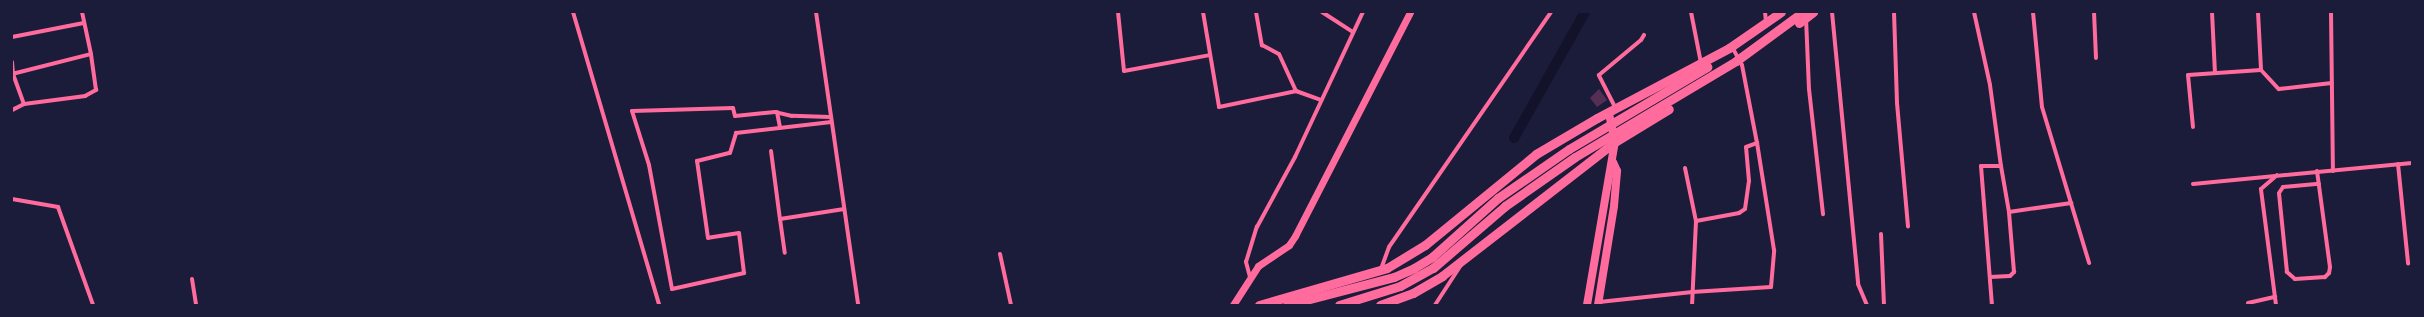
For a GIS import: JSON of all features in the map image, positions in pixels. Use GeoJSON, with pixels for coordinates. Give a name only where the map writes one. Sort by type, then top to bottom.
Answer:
{"type":"FeatureCollection","features":[{"type":"Feature","properties":{"kind":"main road"},"geometry":{"type":"LineString","coordinates":[[1259,305],[1381,270],[1425,245],[1536,154],[1612,111],[1701,64],[1732,46],[1781,12]]}},
{"type":"Feature","properties":{"kind":"main road"},"geometry":{"type":"LineString","coordinates":[[1287,305],[1394,277],[1432,257],[1498,198],[1569,149],[1731,53],[1789,12]]}},
{"type":"Feature","properties":{"kind":"main road"},"geometry":{"type":"LineString","coordinates":[[1380,305],[1414,293],[1464,260],[1499,230],[1615,142],[1742,65],[1807,14]]}},
{"type":"Feature","properties":{"kind":"main road"},"geometry":{"type":"LineString","coordinates":[[1339,305],[1377,295],[1405,283],[1433,268],[1504,206],[1575,157],[1748,53],[1807,14]]}},
{"type":"Feature","properties":{"kind":"main road"},"geometry":{"type":"LineString","coordinates":[[1588,305],[1608,172],[1613,162],[1615,142],[1612,111]]}},
{"type":"Feature","properties":{"kind":"main road"},"geometry":{"type":"LineString","coordinates":[[1598,304],[1614,206],[1617,171],[1613,162]]}},
{"type":"Feature","properties":{"kind":"street"},"geometry":{"type":"LineString","coordinates":[[12,110],[24,104],[85,96],[96,90],[91,54],[82,12]]}},
{"type":"Feature","properties":{"kind":"street"},"geometry":{"type":"LineString","coordinates":[[573,12],[659,305]]}},
{"type":"Feature","properties":{"kind":"street"},"geometry":{"type":"LineString","coordinates":[[816,12],[858,305]]}},
{"type":"Feature","properties":{"kind":"street"},"geometry":{"type":"LineString","coordinates":[[1118,12],[1124,71],[1210,56]]}},
{"type":"Feature","properties":{"kind":"street"},"geometry":{"type":"LineString","coordinates":[[1203,12],[1219,107],[1296,91],[1321,100]]}},
{"type":"Feature","properties":{"kind":"street"},"geometry":{"type":"LineString","coordinates":[[1256,12],[1262,45],[1279,54],[1296,91]]}},
{"type":"Feature","properties":{"kind":"street"},"geometry":{"type":"LineString","coordinates":[[1322,12],[1353,32]]}},
{"type":"Feature","properties":{"kind":"street"},"geometry":{"type":"LineString","coordinates":[[1250,277],[1246,262],[1257,228],[1295,157],[1363,12]]}},
{"type":"Feature","properties":{"kind":"street"},"geometry":{"type":"LineString","coordinates":[[1233,305],[1258,266],[1288,245],[1295,236],[1410,12]]}},
{"type":"Feature","properties":{"kind":"street"},"geometry":{"type":"LineString","coordinates":[[1381,270],[1389,247],[1552,12]]}},
{"type":"Feature","properties":{"kind":"street"},"geometry":{"type":"LineString","coordinates":[[1691,12],[1701,64]]}},
{"type":"Feature","properties":{"kind":"street"},"geometry":{"type":"LineString","coordinates":[[1765,12],[1766,23]]}},
{"type":"Feature","properties":{"kind":"street"},"geometry":{"type":"LineString","coordinates":[[1832,12],[1858,284],[1867,305]]}},
{"type":"Feature","properties":{"kind":"street"},"geometry":{"type":"LineString","coordinates":[[1894,12],[1897,103],[1908,227]]}},
{"type":"Feature","properties":{"kind":"street"},"geometry":{"type":"LineString","coordinates":[[1974,12],[1990,85],[2009,212],[2014,272],[2010,276],[1990,277]]}},
{"type":"Feature","properties":{"kind":"street"},"geometry":{"type":"LineString","coordinates":[[2033,12],[2042,107],[2089,263]]}},
{"type":"Feature","properties":{"kind":"street"},"geometry":{"type":"LineString","coordinates":[[2094,12],[2096,58]]}},
{"type":"Feature","properties":{"kind":"street"},"geometry":{"type":"LineString","coordinates":[[2212,12],[2215,73]]}},
{"type":"Feature","properties":{"kind":"street"},"geometry":{"type":"LineString","coordinates":[[2258,12],[2261,70],[2280,89],[2332,83]]}},
{"type":"Feature","properties":{"kind":"street"},"geometry":{"type":"LineString","coordinates":[[2331,12],[2333,171]]}},
{"type":"Feature","properties":{"kind":"street"},"geometry":{"type":"LineString","coordinates":[[1807,14],[1809,89],[1823,214]]}},
{"type":"Feature","properties":{"kind":"street"},"geometry":{"type":"LineString","coordinates":[[12,37],[84,23]]}},
{"type":"Feature","properties":{"kind":"street"},"geometry":{"type":"LineString","coordinates":[[1612,111],[1599,75],[1641,40],[1644,35]]}},
{"type":"Feature","properties":{"kind":"street"},"geometry":{"type":"LineString","coordinates":[[1598,304],[1692,292],[1771,287],[1774,250],[1757,143],[1742,65],[1732,46]]}},
{"type":"Feature","properties":{"kind":"street"},"geometry":{"type":"LineString","coordinates":[[13,74],[91,54]]}},
{"type":"Feature","properties":{"kind":"street"},"geometry":{"type":"LineString","coordinates":[[12,62],[13,74],[24,104]]}},
{"type":"Feature","properties":{"kind":"street"},"geometry":{"type":"LineString","coordinates":[[2193,127],[2188,74],[2261,70]]}},
{"type":"Feature","properties":{"kind":"street"},"geometry":{"type":"LineString","coordinates":[[733,108],[735,116],[777,112],[792,116],[831,120],[736,133],[730,153],[697,161],[708,238],[738,233],[744,274],[672,289],[649,165],[632,111],[733,108]]}},
{"type":"Feature","properties":{"kind":"street"},"geometry":{"type":"LineString","coordinates":[[777,112],[780,128]]}},
{"type":"Feature","properties":{"kind":"street"},"geometry":{"type":"LineString","coordinates":[[1696,221],[1739,213],[1745,209],[1750,181],[1746,147],[1757,143]]}},
{"type":"Feature","properties":{"kind":"street"},"geometry":{"type":"LineString","coordinates":[[771,151],[785,253]]}},
{"type":"Feature","properties":{"kind":"street"},"geometry":{"type":"LineString","coordinates":[[2193,184],[2412,163]]}},
{"type":"Feature","properties":{"kind":"street"},"geometry":{"type":"LineString","coordinates":[[2398,164],[2408,263]]}},
{"type":"Feature","properties":{"kind":"street"},"geometry":{"type":"LineString","coordinates":[[1992,305],[1981,166],[2001,166]]}},
{"type":"Feature","properties":{"kind":"street"},"geometry":{"type":"LineString","coordinates":[[1685,168],[1696,221],[1692,305]]}},
{"type":"Feature","properties":{"kind":"street"},"geometry":{"type":"LineString","coordinates":[[2317,171],[2319,184],[2329,273],[2324,277],[2295,278],[2287,272],[2279,193],[2283,187],[2319,184]]}},
{"type":"Feature","properties":{"kind":"street"},"geometry":{"type":"LineString","coordinates":[[2276,305],[2261,189],[2277,175]]}},
{"type":"Feature","properties":{"kind":"street"},"geometry":{"type":"LineString","coordinates":[[12,199],[58,207],[93,305]]}},
{"type":"Feature","properties":{"kind":"street"},"geometry":{"type":"LineString","coordinates":[[2009,212],[2071,203]]}},
{"type":"Feature","properties":{"kind":"street"},"geometry":{"type":"LineString","coordinates":[[780,219],[844,209]]}},
{"type":"Feature","properties":{"kind":"street"},"geometry":{"type":"LineString","coordinates":[[1881,234],[1884,305]]}},
{"type":"Feature","properties":{"kind":"street"},"geometry":{"type":"LineString","coordinates":[[1000,254],[1012,305]]}},
{"type":"Feature","properties":{"kind":"street"},"geometry":{"type":"LineString","coordinates":[[1435,305],[1464,260]]}},
{"type":"Feature","properties":{"kind":"street"},"geometry":{"type":"LineString","coordinates":[[192,279],[196,305]]}},
{"type":"Feature","properties":{"kind":"street"},"geometry":{"type":"LineString","coordinates":[[2248,303],[2275,297]]}},
{"type":"Feature","properties":{"kind":"building"},"geometry":{"type":"Polygon","coordinates":[[[1599,89],[1607,100],[1597,107],[1590,98],[1599,89]]]}},
{"type":"Feature","properties":{"kind":"waterway"},"geometry":{"type":"LineString","coordinates":[[1514,138],[1585,12]]}}]}
